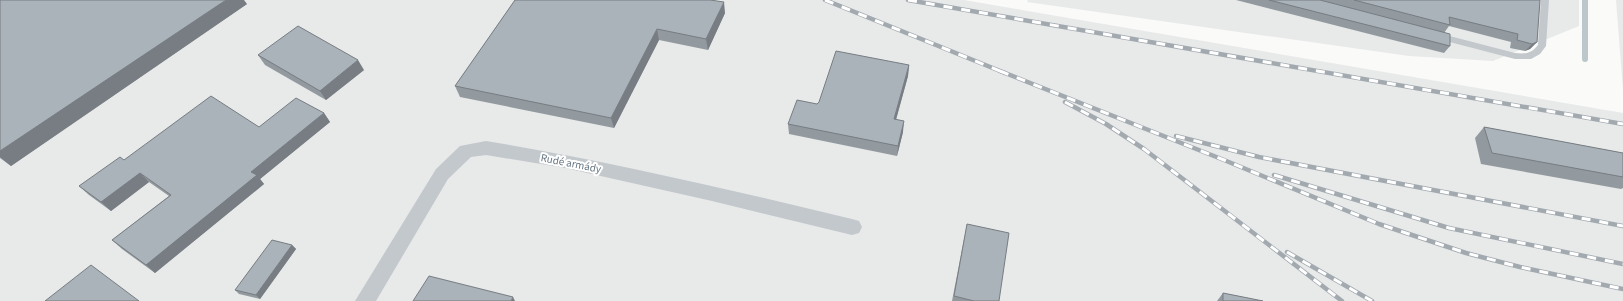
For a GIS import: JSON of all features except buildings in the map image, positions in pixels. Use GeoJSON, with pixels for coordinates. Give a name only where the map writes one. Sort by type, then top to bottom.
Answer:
{"type":"FeatureCollection","features":[{"type":"Feature","properties":{"kind":"street","name":"Rudé armády"},"geometry":{"type":"LineString","coordinates":[[365,301],[442,174],[466,151],[486,148],[565,161],[712,193],[852,227]]}},
{"type":"Feature","properties":{"kind":"lane"},"geometry":{"type":"LineString","coordinates":[[1427,32],[1509,54],[1528,57],[1537,52],[1542,46],[1545,0]]}},
{"type":"Feature","properties":{"kind":"shaded area"},"geometry":{"type":"Polygon","coordinates":[[[0,0],[964,0],[1623,113],[1623,301],[0,301],[0,0]]]}},
{"type":"Feature","properties":{"kind":"shaded area"},"geometry":{"type":"Polygon","coordinates":[[[1028,0],[1579,0],[1579,26],[1493,61],[1409,56],[1027,2],[1028,0]]]}},
{"type":"Feature","properties":{"kind":"shaded area"},"geometry":{"type":"Polygon","coordinates":[[[1616,0],[1623,0],[1623,90],[1616,0]]]}},
{"type":"Feature","properties":{"kind":"waterway"},"geometry":{"type":"LineString","coordinates":[[1585,0],[1585,59]]}},
{"type":"Feature","properties":{"kind":"railway"},"geometry":{"type":"LineString","coordinates":[[825,0],[1003,72]]}},
{"type":"Feature","properties":{"kind":"railway"},"geometry":{"type":"LineString","coordinates":[[908,0],[1623,124]]}},
{"type":"Feature","properties":{"kind":"railway"},"geometry":{"type":"LineString","coordinates":[[1003,72],[1224,160],[1379,224],[1466,253],[1520,267],[1623,289]]}},
{"type":"Feature","properties":{"kind":"railway"},"geometry":{"type":"LineString","coordinates":[[1065,102],[1106,124],[1144,149],[1342,301]]}},
{"type":"Feature","properties":{"kind":"railway"},"geometry":{"type":"LineString","coordinates":[[1176,136],[1259,157],[1623,226]]}},
{"type":"Feature","properties":{"kind":"railway"},"geometry":{"type":"LineString","coordinates":[[1274,175],[1449,228],[1623,264]]}},
{"type":"Feature","properties":{"kind":"railway"},"geometry":{"type":"LineString","coordinates":[[1287,252],[1372,301]]}}]}
